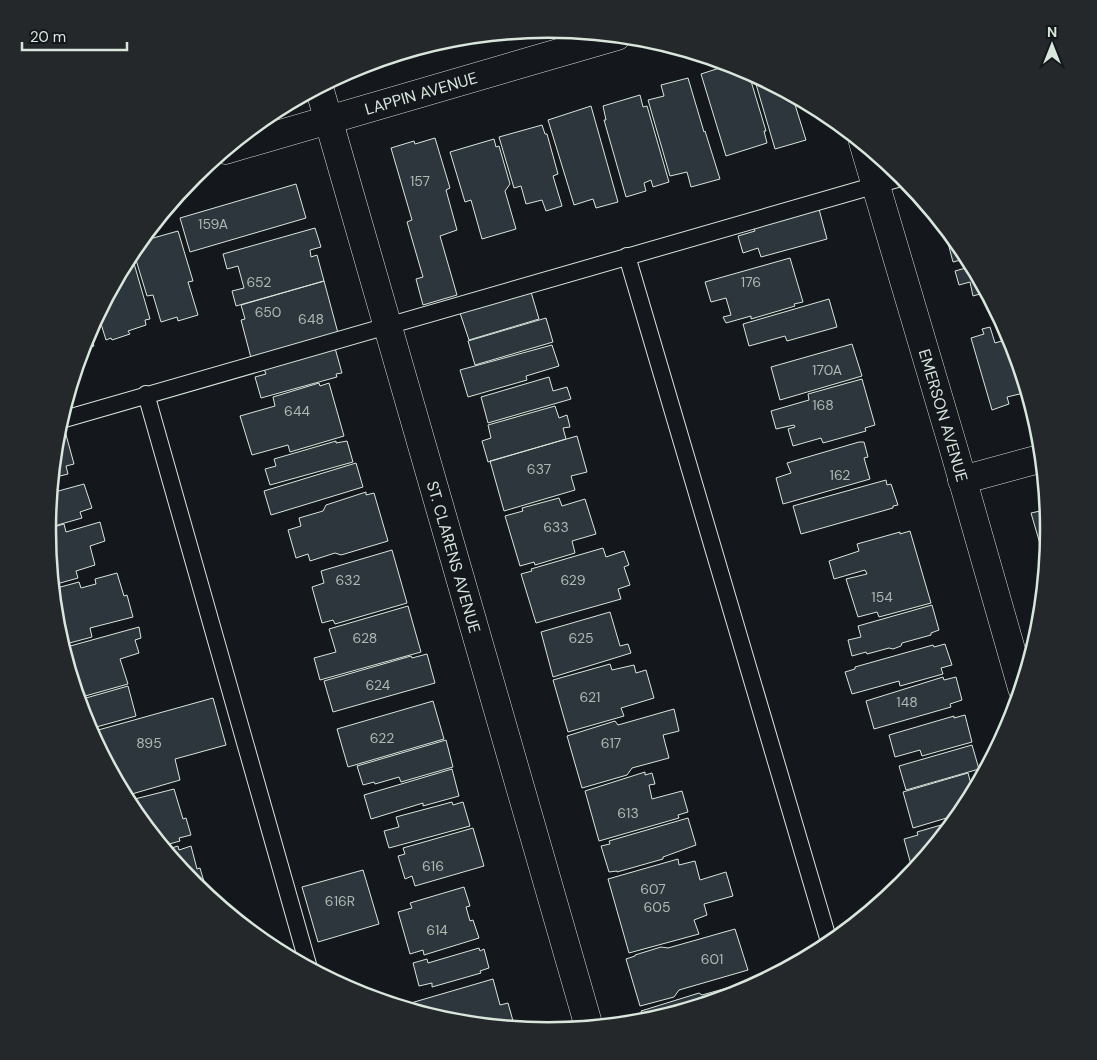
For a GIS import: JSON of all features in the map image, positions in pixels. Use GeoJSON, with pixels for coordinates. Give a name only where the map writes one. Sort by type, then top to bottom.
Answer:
{"type":"FeatureCollection","features":[{"type":"Feature","properties":{"kind":"street","name":"LAPPIN AVENUE"},"geometry":{"type":"LineString","coordinates":[[241,145],[601,41]]}},
{"type":"Feature","properties":{"kind":"street","name":"ST. CLARENS AVENUE"},"geometry":{"type":"LineString","coordinates":[[321,93],[587,1020]]}},
{"type":"Feature","properties":{"kind":"street","name":"EMERSON AVENUE"},"geometry":{"type":"LineString","coordinates":[[866,154],[1019,676]]}},
{"type":"Feature","properties":{"kind":"street"},"geometry":{"type":"LineString","coordinates":[[962,480],[1036,460]]}},
{"type":"Feature","properties":{"kind":"lane"},"geometry":{"type":"LineString","coordinates":[[69,417],[894,179]]}},
{"type":"Feature","properties":{"kind":"lane"},"geometry":{"type":"LineString","coordinates":[[627,256],[827,935]]}},
{"type":"Feature","properties":{"kind":"lane"},"geometry":{"type":"LineString","coordinates":[[146,394],[307,959]]}},
{"type":"Feature","properties":{"kind":"building"},"geometry":{"type":"Polygon","coordinates":[[[719,68],[751,81],[766,131],[764,131],[767,143],[726,156],[701,74],[719,68]]]}},
{"type":"Feature","properties":{"kind":"building"},"geometry":{"type":"Polygon","coordinates":[[[688,78],[720,179],[691,187],[687,172],[670,176],[648,100],[664,96],[661,85],[688,78]]]}},
{"type":"Feature","properties":{"kind":"building"},"geometry":{"type":"Polygon","coordinates":[[[756,83],[794,103],[806,140],[775,149],[756,83]]]}},
{"type":"Feature","properties":{"kind":"building"},"geometry":{"type":"Polygon","coordinates":[[[640,95],[643,107],[647,106],[669,182],[653,187],[651,180],[644,183],[646,191],[626,197],[604,120],[606,120],[603,106],[640,95]]]}},
{"type":"Feature","properties":{"kind":"building"},"geometry":{"type":"Polygon","coordinates":[[[591,106],[618,202],[596,208],[593,199],[574,205],[548,120],[591,106]]]}},
{"type":"Feature","properties":{"kind":"building"},"geometry":{"type":"Polygon","coordinates":[[[542,125],[545,134],[547,134],[558,174],[553,176],[562,206],[546,211],[542,200],[526,204],[521,186],[514,188],[499,137],[542,125]]]}},
{"type":"Feature","properties":{"kind":"building"},"geometry":{"type":"Polygon","coordinates":[[[435,138],[450,188],[446,190],[457,230],[440,236],[457,295],[423,305],[416,279],[423,277],[407,222],[412,220],[391,148],[414,141],[415,144],[435,138]]]}},
{"type":"Feature","properties":{"kind":"building"},"geometry":{"type":"Polygon","coordinates":[[[494,139],[496,147],[499,146],[510,184],[505,191],[516,229],[482,239],[471,200],[465,202],[450,152],[494,139]]]}},
{"type":"Feature","properties":{"kind":"building"},"geometry":{"type":"Polygon","coordinates":[[[296,184],[306,218],[190,252],[180,218],[296,184]]]}},
{"type":"Feature","properties":{"kind":"building"},"geometry":{"type":"Polygon","coordinates":[[[819,209],[827,239],[761,257],[758,248],[743,253],[738,236],[755,231],[754,228],[819,209]]]}},
{"type":"Feature","properties":{"kind":"building"},"geometry":{"type":"Polygon","coordinates":[[[315,228],[321,247],[310,250],[311,257],[317,255],[324,281],[236,306],[232,291],[244,288],[238,266],[227,269],[223,254],[315,228]]]}},
{"type":"Feature","properties":{"kind":"building"},"geometry":{"type":"Polygon","coordinates":[[[178,231],[193,281],[188,282],[198,315],[178,321],[177,317],[161,322],[153,295],[147,296],[136,261],[152,238],[178,231]]]}},
{"type":"Feature","properties":{"kind":"building"},"geometry":{"type":"Polygon","coordinates":[[[948,242],[961,260],[953,262],[948,242]]]}},
{"type":"Feature","properties":{"kind":"building"},"geometry":{"type":"Polygon","coordinates":[[[790,258],[803,302],[751,319],[751,316],[726,323],[723,317],[731,315],[726,298],[711,302],[705,282],[790,258]]]}},
{"type":"Feature","properties":{"kind":"building"},"geometry":{"type":"Polygon","coordinates":[[[134,264],[150,319],[145,320],[146,325],[128,331],[130,334],[106,340],[101,324],[134,264]]]}},
{"type":"Feature","properties":{"kind":"building"},"geometry":{"type":"Polygon","coordinates":[[[965,268],[980,294],[973,296],[970,282],[959,285],[955,271],[965,268]]]}},
{"type":"Feature","properties":{"kind":"building"},"geometry":{"type":"Polygon","coordinates":[[[324,281],[338,333],[251,358],[241,320],[245,319],[241,305],[324,281]]]}},
{"type":"Feature","properties":{"kind":"building"},"geometry":{"type":"Polygon","coordinates":[[[531,292],[539,319],[469,340],[460,313],[531,292]]]}},
{"type":"Feature","properties":{"kind":"building"},"geometry":{"type":"Polygon","coordinates":[[[829,299],[837,327],[787,341],[785,336],[749,346],[743,324],[829,299]]]}},
{"type":"Feature","properties":{"kind":"building"},"geometry":{"type":"Polygon","coordinates":[[[546,318],[553,342],[475,365],[468,341],[546,318]]]}},
{"type":"Feature","properties":{"kind":"building"},"geometry":{"type":"Polygon","coordinates":[[[990,327],[995,343],[1003,341],[1021,394],[1007,397],[1009,404],[992,410],[971,338],[984,334],[982,329],[990,327]]]}},
{"type":"Feature","properties":{"kind":"building"},"geometry":{"type":"Polygon","coordinates":[[[852,344],[862,376],[780,400],[771,367],[852,344]]]}},
{"type":"Feature","properties":{"kind":"building"},"geometry":{"type":"Polygon","coordinates":[[[552,345],[559,366],[526,376],[527,380],[468,397],[460,370],[552,345]]]}},
{"type":"Feature","properties":{"kind":"building"},"geometry":{"type":"Polygon","coordinates":[[[335,348],[342,373],[336,374],[337,377],[261,398],[255,377],[266,374],[264,369],[335,348]]]}},
{"type":"Feature","properties":{"kind":"building"},"geometry":{"type":"Polygon","coordinates":[[[549,377],[553,391],[567,387],[571,399],[488,423],[481,397],[549,377]]]}},
{"type":"Feature","properties":{"kind":"building"},"geometry":{"type":"Polygon","coordinates":[[[862,379],[875,425],[865,428],[866,431],[823,443],[821,438],[793,446],[788,429],[795,427],[794,425],[776,429],[771,411],[809,400],[808,394],[862,379]]]}},
{"type":"Feature","properties":{"kind":"building"},"geometry":{"type":"Polygon","coordinates":[[[319,383],[320,386],[329,383],[344,436],[290,452],[288,445],[252,455],[240,416],[275,406],[273,397],[319,383]]]}},
{"type":"Feature","properties":{"kind":"building"},"geometry":{"type":"Polygon","coordinates":[[[555,406],[559,418],[567,415],[570,427],[563,428],[566,439],[488,462],[482,441],[491,438],[488,425],[555,406]]]}},
{"type":"Feature","properties":{"kind":"building"},"geometry":{"type":"Polygon","coordinates":[[[65,432],[74,464],[66,466],[68,474],[59,476],[65,432]]]}},
{"type":"Feature","properties":{"kind":"building"},"geometry":{"type":"Polygon","coordinates":[[[577,436],[587,472],[571,476],[575,490],[504,511],[490,461],[577,436]]]}},
{"type":"Feature","properties":{"kind":"building"},"geometry":{"type":"Polygon","coordinates":[[[336,441],[336,443],[347,441],[353,462],[270,485],[265,469],[276,466],[274,459],[336,441]]]}},
{"type":"Feature","properties":{"kind":"building"},"geometry":{"type":"Polygon","coordinates":[[[864,442],[868,457],[864,458],[870,479],[783,504],[776,478],[791,473],[787,463],[864,442]]]}},
{"type":"Feature","properties":{"kind":"building"},"geometry":{"type":"Polygon","coordinates":[[[356,463],[363,487],[271,515],[264,491],[356,463]]]}},
{"type":"Feature","properties":{"kind":"building"},"geometry":{"type":"Polygon","coordinates":[[[886,480],[887,485],[891,484],[898,505],[801,534],[793,506],[886,480]]]}},
{"type":"Feature","properties":{"kind":"building"},"geometry":{"type":"Polygon","coordinates":[[[84,484],[92,508],[80,512],[82,518],[56,525],[58,491],[84,484]]]}},
{"type":"Feature","properties":{"kind":"building"},"geometry":{"type":"Polygon","coordinates":[[[366,492],[366,495],[374,493],[388,541],[341,555],[335,553],[310,561],[308,554],[296,558],[288,530],[301,526],[299,518],[323,511],[326,505],[366,492]]]}},
{"type":"Feature","properties":{"kind":"building"},"geometry":{"type":"Polygon","coordinates":[[[559,498],[562,506],[585,499],[596,534],[572,541],[575,553],[535,565],[534,562],[520,566],[505,516],[523,511],[522,508],[559,498]]]}},
{"type":"Feature","properties":{"kind":"building"},"geometry":{"type":"Polygon","coordinates":[[[1040,508],[1041,546],[1031,513],[1040,511],[1040,508]]]}},
{"type":"Feature","properties":{"kind":"building"},"geometry":{"type":"Polygon","coordinates":[[[100,522],[105,541],[90,546],[95,565],[76,571],[78,578],[59,583],[56,526],[64,524],[66,532],[100,522]]]}},
{"type":"Feature","properties":{"kind":"building"},"geometry":{"type":"Polygon","coordinates":[[[910,531],[931,603],[879,617],[877,612],[858,617],[846,579],[867,574],[865,570],[834,579],[829,561],[859,551],[857,544],[910,531]]]}},
{"type":"Feature","properties":{"kind":"building"},"geometry":{"type":"Polygon","coordinates":[[[603,548],[606,557],[624,551],[629,565],[624,567],[630,585],[618,589],[621,599],[536,623],[521,574],[532,571],[531,569],[603,548]]]}},
{"type":"Feature","properties":{"kind":"building"},"geometry":{"type":"Polygon","coordinates":[[[392,550],[407,603],[335,624],[333,620],[322,623],[312,587],[324,583],[321,571],[392,550]]]}},
{"type":"Feature","properties":{"kind":"building"},"geometry":{"type":"Polygon","coordinates":[[[117,573],[124,596],[127,595],[133,617],[90,628],[92,637],[69,643],[59,587],[79,582],[81,588],[96,584],[95,579],[117,573]]]}},
{"type":"Feature","properties":{"kind":"building"},"geometry":{"type":"Polygon","coordinates":[[[932,605],[939,630],[931,633],[931,635],[902,643],[901,646],[893,649],[889,648],[852,656],[848,640],[861,637],[858,626],[932,605]]]}},
{"type":"Feature","properties":{"kind":"building"},"geometry":{"type":"Polygon","coordinates":[[[408,606],[421,652],[320,680],[314,658],[336,652],[329,629],[408,606]]]}},
{"type":"Feature","properties":{"kind":"building"},"geometry":{"type":"Polygon","coordinates":[[[610,612],[620,646],[628,644],[631,653],[553,677],[541,632],[610,612]]]}},
{"type":"Feature","properties":{"kind":"building"},"geometry":{"type":"Polygon","coordinates":[[[139,627],[141,638],[135,640],[139,653],[120,659],[128,684],[85,696],[70,646],[139,627]]]}},
{"type":"Feature","properties":{"kind":"building"},"geometry":{"type":"Polygon","coordinates":[[[945,644],[952,665],[941,668],[943,674],[900,686],[899,681],[852,694],[845,672],[855,669],[855,667],[933,645],[934,647],[945,644]]]}},
{"type":"Feature","properties":{"kind":"building"},"geometry":{"type":"Polygon","coordinates":[[[427,654],[435,683],[333,712],[324,681],[411,656],[412,658],[427,654]]]}},
{"type":"Feature","properties":{"kind":"building"},"geometry":{"type":"Polygon","coordinates":[[[610,664],[612,670],[634,665],[636,673],[646,670],[654,698],[621,708],[624,716],[568,732],[553,680],[610,664]]]}},
{"type":"Feature","properties":{"kind":"building"},"geometry":{"type":"Polygon","coordinates":[[[943,677],[944,680],[956,677],[962,700],[950,704],[951,707],[874,729],[866,701],[943,677]]]}},
{"type":"Feature","properties":{"kind":"building"},"geometry":{"type":"Polygon","coordinates":[[[128,686],[136,716],[97,727],[86,698],[128,686]]]}},
{"type":"Feature","properties":{"kind":"building"},"geometry":{"type":"Polygon","coordinates":[[[213,698],[226,745],[175,759],[180,780],[133,794],[99,730],[213,698]]]}},
{"type":"Feature","properties":{"kind":"building"},"geometry":{"type":"Polygon","coordinates":[[[433,701],[444,739],[348,767],[337,729],[433,701]]]}},
{"type":"Feature","properties":{"kind":"building"},"geometry":{"type":"Polygon","coordinates":[[[674,709],[679,731],[663,735],[669,758],[632,768],[627,775],[582,788],[567,736],[615,721],[618,725],[674,709]]]}},
{"type":"Feature","properties":{"kind":"building"},"geometry":{"type":"Polygon","coordinates":[[[965,715],[972,742],[922,756],[920,750],[895,757],[889,735],[954,716],[954,718],[965,715]]]}},
{"type":"Feature","properties":{"kind":"building"},"geometry":{"type":"Polygon","coordinates":[[[446,740],[453,767],[401,782],[399,777],[375,784],[374,782],[363,785],[357,766],[446,740]]]}},
{"type":"Feature","properties":{"kind":"building"},"geometry":{"type":"Polygon","coordinates":[[[972,745],[979,769],[906,790],[899,766],[972,745]]]}},
{"type":"Feature","properties":{"kind":"building"},"geometry":{"type":"Polygon","coordinates":[[[452,769],[459,796],[423,806],[423,803],[371,819],[364,795],[452,769]]]}},
{"type":"Feature","properties":{"kind":"building"},"geometry":{"type":"Polygon","coordinates":[[[645,772],[645,775],[652,773],[655,784],[649,785],[652,799],[682,791],[688,812],[678,815],[679,818],[599,841],[585,791],[645,772]]]}},
{"type":"Feature","properties":{"kind":"building"},"geometry":{"type":"Polygon","coordinates":[[[968,773],[971,783],[948,818],[913,828],[903,792],[968,773]]]}},
{"type":"Feature","properties":{"kind":"building"},"geometry":{"type":"Polygon","coordinates":[[[174,789],[183,819],[186,818],[191,835],[179,838],[180,841],[169,844],[136,799],[174,789]]]}},
{"type":"Feature","properties":{"kind":"building"},"geometry":{"type":"Polygon","coordinates":[[[452,802],[453,805],[463,802],[470,826],[389,848],[384,831],[399,827],[396,817],[452,802]]]}},
{"type":"Feature","properties":{"kind":"building"},"geometry":{"type":"Polygon","coordinates":[[[688,818],[696,845],[663,857],[663,859],[617,872],[609,872],[601,846],[610,844],[609,841],[688,818]]]}},
{"type":"Feature","properties":{"kind":"building"},"geometry":{"type":"Polygon","coordinates":[[[943,824],[911,864],[904,839],[918,835],[917,832],[943,824]]]}},
{"type":"Feature","properties":{"kind":"building"},"geometry":{"type":"Polygon","coordinates":[[[473,828],[484,866],[415,886],[412,876],[405,879],[398,856],[405,854],[403,848],[473,828]]]}},
{"type":"Feature","properties":{"kind":"building"},"geometry":{"type":"Polygon","coordinates":[[[178,846],[179,850],[191,846],[197,869],[200,868],[204,882],[178,855],[172,848],[178,846]]]}},
{"type":"Feature","properties":{"kind":"building"},"geometry":{"type":"Polygon","coordinates":[[[678,859],[679,865],[695,861],[700,880],[726,872],[733,896],[704,904],[707,915],[694,920],[699,934],[629,953],[608,879],[678,859]]]}},
{"type":"Feature","properties":{"kind":"building"},"geometry":{"type":"Polygon","coordinates":[[[363,870],[379,924],[318,942],[302,887],[363,870]]]}},
{"type":"Feature","properties":{"kind":"building"},"geometry":{"type":"Polygon","coordinates":[[[464,887],[470,906],[466,907],[470,921],[473,920],[479,938],[424,955],[423,950],[410,954],[398,912],[412,908],[410,903],[464,887]]]}},
{"type":"Feature","properties":{"kind":"building"},"geometry":{"type":"Polygon","coordinates":[[[735,929],[748,970],[679,990],[674,997],[640,1006],[626,959],[661,947],[668,948],[735,929]]]}},
{"type":"Feature","properties":{"kind":"building"},"geometry":{"type":"Polygon","coordinates":[[[479,948],[480,951],[484,949],[489,968],[480,971],[481,973],[432,987],[432,983],[419,986],[413,963],[427,959],[428,963],[479,948]]]}},
{"type":"Feature","properties":{"kind":"building"},"geometry":{"type":"Polygon","coordinates":[[[493,979],[500,1005],[508,1003],[513,1021],[452,1013],[411,1003],[493,979]]]}},
{"type":"Feature","properties":{"kind":"building"},"geometry":{"type":"Polygon","coordinates":[[[727,989],[676,1006],[642,1013],[641,1011],[699,993],[702,995],[727,989]]]}}]}
